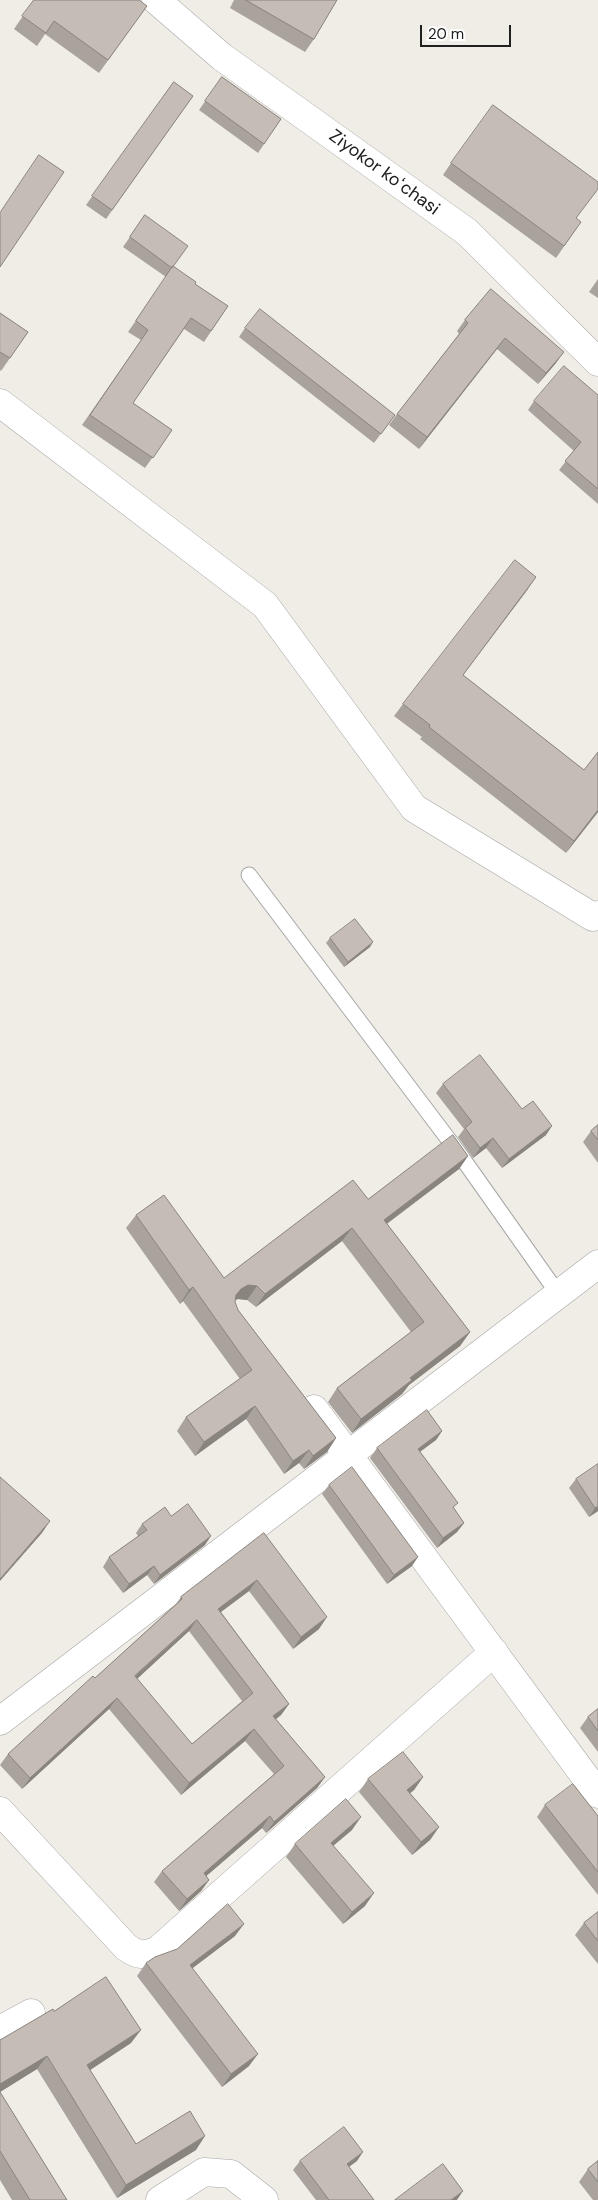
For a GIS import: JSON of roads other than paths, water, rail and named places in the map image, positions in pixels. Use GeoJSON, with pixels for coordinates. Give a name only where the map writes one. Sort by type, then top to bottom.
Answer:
{"type":"FeatureCollection","features":[{"type":"Feature","properties":{"kind":"street","name":"Ziyokor koʻchasi"},"geometry":{"type":"LineString","coordinates":[[156,0],[222,57],[467,232],[598,362]]}},
{"type":"Feature","properties":{"kind":"street"},"geometry":{"type":"LineString","coordinates":[[0,404],[265,605],[414,808],[593,917],[598,916]]}},
{"type":"Feature","properties":{"kind":"street"},"geometry":{"type":"LineString","coordinates":[[0,1721],[350,1456],[598,1264]]}},
{"type":"Feature","properties":{"kind":"street"},"geometry":{"type":"LineString","coordinates":[[301,1393],[350,1456],[598,1794]]}},
{"type":"Feature","properties":{"kind":"street"},"geometry":{"type":"LineString","coordinates":[[0,1811],[126,1947],[136,1954],[144,1956],[158,1950],[494,1652]]}},
{"type":"Feature","properties":{"kind":"street"},"geometry":{"type":"LineString","coordinates":[[0,2030],[31,2013]]}},
{"type":"Feature","properties":{"kind":"street"},"geometry":{"type":"LineString","coordinates":[[160,2200],[204,2172],[230,2174],[264,2200]]}},
{"type":"Feature","properties":{"kind":"lane"},"geometry":{"type":"LineString","coordinates":[[248,875],[458,1152],[559,1295]]}}]}
